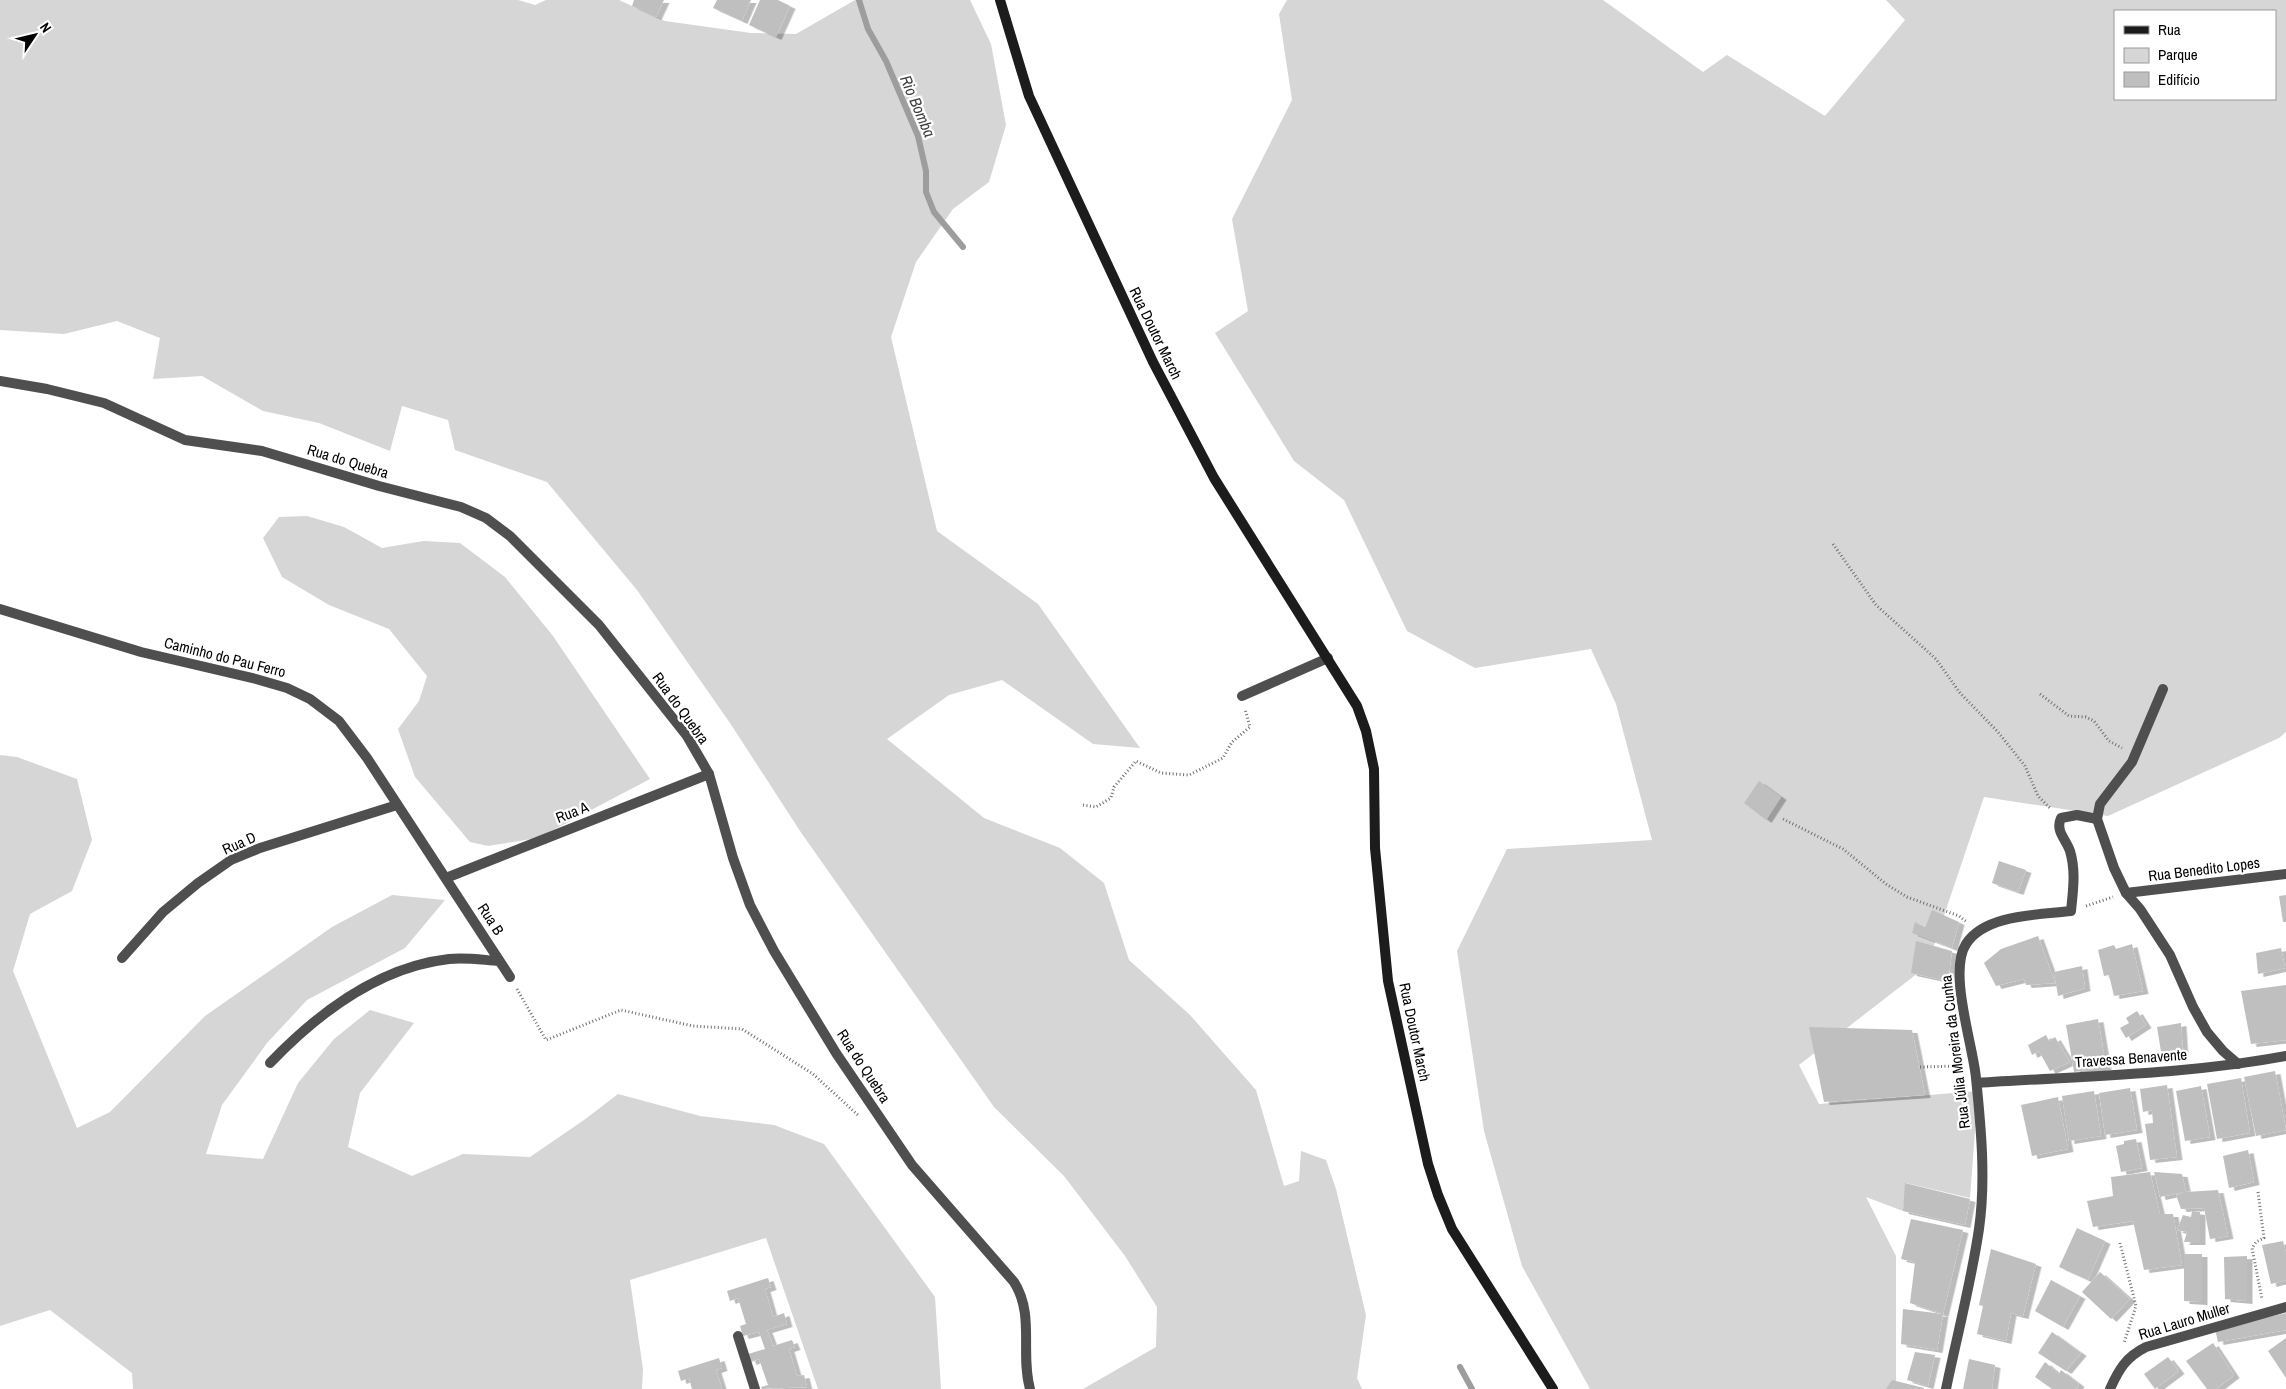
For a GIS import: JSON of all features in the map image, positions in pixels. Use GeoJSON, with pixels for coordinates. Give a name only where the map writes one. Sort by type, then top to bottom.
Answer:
{"type":"FeatureCollection","features":[{"type":"Feature","properties":{"kind":"main road","name":"Rua Doutor March"},"geometry":{"type":"LineString","coordinates":[[1000,0],[1029,96],[1153,362],[1214,478],[1357,706],[1366,731],[1374,769],[1375,848],[1388,982],[1428,1164],[1438,1195],[1452,1228],[1553,1389]]}},
{"type":"Feature","properties":{"kind":"street","name":"Rua do Quebra"},"geometry":{"type":"LineString","coordinates":[[0,381],[47,389],[104,403],[185,440],[262,450],[379,486],[461,507],[486,518],[510,536],[599,625],[687,736],[709,774],[733,858],[750,905],[774,952],[836,1053],[912,1165],[1014,1282],[1021,1293],[1026,1313],[1030,1389]]}},
{"type":"Feature","properties":{"kind":"street","name":"Caminho do Pau Ferro"},"geometry":{"type":"LineString","coordinates":[[0,609],[141,652],[256,679],[287,688],[310,699],[338,721],[367,758],[446,878]]}},
{"type":"Feature","properties":{"kind":"street"},"geometry":{"type":"LineString","coordinates":[[1242,696],[1328,658]]}},
{"type":"Feature","properties":{"kind":"street"},"geometry":{"type":"LineString","coordinates":[[2163,689],[2137,750],[2126,771],[2100,804],[2097,819],[2114,868],[2126,893],[2140,909],[2170,955],[2193,1007],[2207,1032],[2222,1051],[2238,1064]]}},
{"type":"Feature","properties":{"kind":"street","name":"Rua A"},"geometry":{"type":"LineString","coordinates":[[446,878],[709,774]]}},
{"type":"Feature","properties":{"kind":"street","name":"Rua D"},"geometry":{"type":"LineString","coordinates":[[122,958],[163,912],[198,883],[232,860],[260,848],[397,805]]}},
{"type":"Feature","properties":{"kind":"street"},"geometry":{"type":"LineString","coordinates":[[1976,932],[1990,924],[2024,917],[2071,911],[2073,866],[2070,850],[2059,829],[2061,818],[2077,815],[2097,819]]}},
{"type":"Feature","properties":{"kind":"street","name":"Rua Benedito Lopes"},"geometry":{"type":"LineString","coordinates":[[2126,893],[2286,874]]}},
{"type":"Feature","properties":{"kind":"street","name":"Rua B"},"geometry":{"type":"LineString","coordinates":[[446,878],[510,977]]}},
{"type":"Feature","properties":{"kind":"street","name":"Rua Júlia Moreira da Cunha"},"geometry":{"type":"LineString","coordinates":[[1946,1389],[1979,1228],[1981,1153],[1977,1083],[1964,1014],[1960,961],[1965,945],[1976,932]]}},
{"type":"Feature","properties":{"kind":"street"},"geometry":{"type":"LineString","coordinates":[[270,1063],[294,1038],[360,988],[404,968],[450,959],[499,961]]}},
{"type":"Feature","properties":{"kind":"street","name":"Travessa Benavente"},"geometry":{"type":"LineString","coordinates":[[1977,1083],[2238,1064],[2286,1056]]}},
{"type":"Feature","properties":{"kind":"street","name":"Rua Lauro Muller"},"geometry":{"type":"LineString","coordinates":[[2110,1389],[2120,1367],[2127,1358],[2146,1347],[2286,1307]]}},
{"type":"Feature","properties":{"kind":"street"},"geometry":{"type":"LineString","coordinates":[[738,1336],[755,1389]]}},
{"type":"Feature","properties":{"kind":"path"},"geometry":{"type":"LineString","coordinates":[[1833,544],[1876,605],[1936,660],[1960,693],[1998,732],[2025,766],[2038,796],[2061,818]]}},
{"type":"Feature","properties":{"kind":"path"},"geometry":{"type":"LineString","coordinates":[[2040,694],[2070,716],[2086,717],[2094,721],[2109,741],[2122,747],[2137,750]]}},
{"type":"Feature","properties":{"kind":"path"},"geometry":{"type":"LineString","coordinates":[[1083,804],[1096,807],[1111,798],[1114,787],[1136,761],[1161,773],[1189,775],[1223,758],[1232,742],[1250,727],[1242,696]]}},
{"type":"Feature","properties":{"kind":"path"},"geometry":{"type":"LineString","coordinates":[[1783,819],[1843,849],[1886,884],[1907,896],[1959,916],[1976,932]]}},
{"type":"Feature","properties":{"kind":"path"},"geometry":{"type":"LineString","coordinates":[[2071,911],[2126,893]]}},
{"type":"Feature","properties":{"kind":"path"},"geometry":{"type":"LineString","coordinates":[[510,977],[546,1040],[621,1010],[693,1026],[742,1029],[813,1074],[863,1120]]}},
{"type":"Feature","properties":{"kind":"path"},"geometry":{"type":"LineString","coordinates":[[1920,1067],[1975,1066]]}},
{"type":"Feature","properties":{"kind":"path"},"geometry":{"type":"LineString","coordinates":[[2258,1192],[2264,1238],[2256,1242],[2252,1248],[2264,1313]]}},
{"type":"Feature","properties":{"kind":"path"},"geometry":{"type":"LineString","coordinates":[[2120,1243],[2136,1306],[2123,1344],[2120,1367]]}},
{"type":"Feature","properties":{"kind":"green space"},"geometry":{"type":"Polygon","coordinates":[[[0,0],[518,0],[535,5],[546,0],[619,0],[665,21],[751,33],[796,34],[855,0],[970,0],[991,44],[1006,125],[989,182],[953,209],[916,262],[891,337],[937,531],[1038,604],[1140,748],[1093,744],[1002,680],[949,695],[887,739],[984,818],[1060,848],[1104,883],[1129,960],[1190,1015],[1256,1090],[1284,1186],[1299,1181],[1301,1151],[1326,1160],[1336,1189],[1366,1315],[1357,1378],[1362,1389],[1083,1389],[1156,1347],[1157,1307],[1125,1256],[1064,1176],[994,1107],[800,831],[730,723],[637,590],[547,482],[455,450],[448,420],[402,406],[390,451],[319,423],[263,411],[202,376],[153,379],[160,338],[117,321],[64,334],[0,330],[0,0]]]}},
{"type":"Feature","properties":{"kind":"green space"},"geometry":{"type":"Polygon","coordinates":[[[1287,0],[1603,0],[1703,72],[1727,55],[1825,116],[1905,20],[1886,0],[2286,0],[2286,732],[2279,738],[2108,816],[1984,797],[1927,966],[1799,1065],[1819,1104],[1978,1091],[1970,1198],[1906,1183],[1903,1211],[1866,1197],[1896,1256],[1896,1389],[1590,1389],[1522,1266],[1484,1131],[1457,951],[1507,849],[1652,840],[1616,704],[1591,649],[1475,668],[1407,631],[1344,500],[1294,461],[1215,333],[1248,311],[1232,219],[1292,100],[1279,14],[1287,0]]]}},
{"type":"Feature","properties":{"kind":"green space"},"geometry":{"type":"Polygon","coordinates":[[[307,516],[344,527],[382,548],[423,541],[460,543],[505,577],[553,636],[650,779],[538,838],[488,846],[470,842],[415,777],[398,729],[419,701],[427,676],[389,629],[329,605],[282,577],[263,538],[279,517],[307,516]]]}},
{"type":"Feature","properties":{"kind":"green space"},"geometry":{"type":"Polygon","coordinates":[[[0,755],[17,757],[77,779],[92,840],[72,891],[30,914],[13,971],[77,1128],[110,1112],[205,1016],[332,927],[392,895],[445,900],[405,948],[307,1000],[267,1043],[222,1105],[206,1154],[263,1159],[298,1083],[334,1039],[370,1010],[414,1023],[360,1093],[348,1147],[412,1176],[463,1154],[530,1157],[618,1094],[700,1116],[774,1125],[824,1144],[935,1297],[941,1389],[818,1389],[766,1238],[630,1280],[643,1369],[642,1389],[133,1389],[132,1373],[50,1310],[0,1326],[0,755]]]}},
{"type":"Feature","properties":{"kind":"building"},"geometry":{"type":"Polygon","coordinates":[[[634,0],[664,0],[656,17],[632,6],[634,0]]]}},
{"type":"Feature","properties":{"kind":"building"},"geometry":{"type":"Polygon","coordinates":[[[717,0],[751,0],[742,21],[713,8],[717,0]]]}},
{"type":"Feature","properties":{"kind":"building"},"geometry":{"type":"Polygon","coordinates":[[[760,0],[778,0],[790,6],[776,37],[749,25],[760,0]]]}},
{"type":"Feature","properties":{"kind":"building"},"geometry":{"type":"Polygon","coordinates":[[[1759,781],[1781,797],[1766,820],[1744,803],[1759,781]]]}},
{"type":"Feature","properties":{"kind":"building"},"geometry":{"type":"Polygon","coordinates":[[[1999,861],[2026,870],[2018,892],[1992,883],[1999,861]]]}},
{"type":"Feature","properties":{"kind":"building"},"geometry":{"type":"Polygon","coordinates":[[[2286,895],[2286,922],[2283,922],[2279,896],[2286,895]]]}},
{"type":"Feature","properties":{"kind":"building"},"geometry":{"type":"Polygon","coordinates":[[[1932,910],[1959,922],[1952,948],[1912,933],[1915,922],[1925,928],[1932,910]]]}},
{"type":"Feature","properties":{"kind":"building"},"geometry":{"type":"Polygon","coordinates":[[[2038,936],[2055,983],[2026,985],[2024,979],[1996,986],[1984,963],[2001,949],[2038,936]]]}},
{"type":"Feature","properties":{"kind":"building"},"geometry":{"type":"Polygon","coordinates":[[[1916,941],[1952,951],[1948,981],[1911,973],[1916,941]]]}},
{"type":"Feature","properties":{"kind":"building"},"geometry":{"type":"Polygon","coordinates":[[[2132,944],[2143,991],[2114,996],[2109,975],[2104,976],[2098,950],[2114,945],[2116,949],[2132,944]]]}},
{"type":"Feature","properties":{"kind":"building"},"geometry":{"type":"Polygon","coordinates":[[[2281,948],[2285,968],[2258,974],[2256,953],[2281,948]]]}},
{"type":"Feature","properties":{"kind":"building"},"geometry":{"type":"Polygon","coordinates":[[[2082,966],[2085,988],[2058,996],[2054,972],[2082,966]]]}},
{"type":"Feature","properties":{"kind":"building"},"geometry":{"type":"Polygon","coordinates":[[[2286,985],[2286,1040],[2251,1044],[2241,991],[2286,985]]]}},
{"type":"Feature","properties":{"kind":"building"},"geometry":{"type":"Polygon","coordinates":[[[2137,1011],[2146,1025],[2126,1038],[2120,1028],[2129,1023],[2126,1018],[2137,1011]]]}},
{"type":"Feature","properties":{"kind":"building"},"geometry":{"type":"Polygon","coordinates":[[[2098,1019],[2106,1067],[2074,1072],[2066,1025],[2098,1019]]]}},
{"type":"Feature","properties":{"kind":"building"},"geometry":{"type":"Polygon","coordinates":[[[2181,1023],[2183,1055],[2162,1058],[2157,1027],[2181,1023]]]}},
{"type":"Feature","properties":{"kind":"building"},"geometry":{"type":"Polygon","coordinates":[[[1809,1027],[1912,1030],[1925,1095],[1824,1102],[1809,1027]]]}},
{"type":"Feature","properties":{"kind":"building"},"geometry":{"type":"Polygon","coordinates":[[[2046,1035],[2049,1041],[2055,1037],[2070,1062],[2050,1071],[2039,1051],[2032,1055],[2028,1045],[2046,1035]]]}},
{"type":"Feature","properties":{"kind":"building"},"geometry":{"type":"Polygon","coordinates":[[[2275,1071],[2286,1130],[2256,1136],[2244,1077],[2275,1071]]]}},
{"type":"Feature","properties":{"kind":"building"},"geometry":{"type":"Polygon","coordinates":[[[2241,1078],[2250,1133],[2217,1139],[2207,1084],[2241,1078]]]}},
{"type":"Feature","properties":{"kind":"building"},"geometry":{"type":"Polygon","coordinates":[[[2167,1085],[2177,1157],[2150,1160],[2145,1124],[2153,1123],[2152,1110],[2143,1112],[2140,1089],[2167,1085]]]}},
{"type":"Feature","properties":{"kind":"building"},"geometry":{"type":"Polygon","coordinates":[[[2201,1086],[2210,1137],[2185,1141],[2176,1091],[2201,1086]]]}},
{"type":"Feature","properties":{"kind":"building"},"geometry":{"type":"Polygon","coordinates":[[[2130,1088],[2137,1130],[2105,1135],[2099,1093],[2130,1088]]]}},
{"type":"Feature","properties":{"kind":"building"},"geometry":{"type":"Polygon","coordinates":[[[2094,1091],[2101,1136],[2069,1141],[2062,1096],[2094,1091]]]}},
{"type":"Feature","properties":{"kind":"building"},"geometry":{"type":"Polygon","coordinates":[[[2058,1097],[2068,1149],[2032,1156],[2021,1105],[2058,1097]]]}},
{"type":"Feature","properties":{"kind":"building"},"geometry":{"type":"Polygon","coordinates":[[[2136,1139],[2142,1168],[2121,1172],[2116,1146],[2124,1144],[2124,1141],[2136,1139]]]}},
{"type":"Feature","properties":{"kind":"building"},"geometry":{"type":"Polygon","coordinates":[[[2248,1150],[2254,1182],[2229,1188],[2223,1156],[2248,1150]]]}},
{"type":"Feature","properties":{"kind":"building"},"geometry":{"type":"Polygon","coordinates":[[[2150,1172],[2160,1214],[2173,1214],[2182,1265],[2144,1270],[2133,1221],[2093,1227],[2087,1201],[2113,1196],[2111,1177],[2150,1172]]]}},
{"type":"Feature","properties":{"kind":"building"},"geometry":{"type":"Polygon","coordinates":[[[2154,1172],[2182,1174],[2186,1192],[2218,1190],[2228,1236],[2210,1239],[2204,1208],[2181,1209],[2176,1195],[2184,1192],[2160,1197],[2154,1172]]]}},
{"type":"Feature","properties":{"kind":"building"},"geometry":{"type":"Polygon","coordinates":[[[1905,1183],[1970,1199],[1965,1225],[1903,1211],[1905,1183]]]}},
{"type":"Feature","properties":{"kind":"building"},"geometry":{"type":"Polygon","coordinates":[[[2192,1211],[2200,1212],[2200,1242],[2184,1242],[2187,1232],[2177,1230],[2183,1215],[2191,1217],[2192,1211]]]}},
{"type":"Feature","properties":{"kind":"building"},"geometry":{"type":"Polygon","coordinates":[[[1911,1219],[1963,1230],[1943,1314],[1910,1303],[1915,1262],[1901,1259],[1911,1219]]]}},
{"type":"Feature","properties":{"kind":"building"},"geometry":{"type":"Polygon","coordinates":[[[2077,1228],[2105,1241],[2088,1280],[2059,1267],[2077,1228]]]}},
{"type":"Feature","properties":{"kind":"building"},"geometry":{"type":"Polygon","coordinates":[[[2283,1241],[2286,1253],[2286,1280],[2271,1284],[2262,1245],[2283,1241]]]}},
{"type":"Feature","properties":{"kind":"building"},"geometry":{"type":"Polygon","coordinates":[[[1991,1249],[2036,1264],[2023,1316],[2011,1313],[2006,1341],[1977,1334],[1983,1306],[1979,1305],[1991,1249]]]}},
{"type":"Feature","properties":{"kind":"building"},"geometry":{"type":"Polygon","coordinates":[[[2184,1254],[2202,1254],[2202,1302],[2184,1301],[2184,1254]]]}},
{"type":"Feature","properties":{"kind":"building"},"geometry":{"type":"Polygon","coordinates":[[[2247,1256],[2247,1301],[2225,1299],[2224,1257],[2247,1256]]]}},
{"type":"Feature","properties":{"kind":"building"},"geometry":{"type":"Polygon","coordinates":[[[2100,1272],[2130,1299],[2111,1319],[2082,1292],[2100,1272]]]}},
{"type":"Feature","properties":{"kind":"building"},"geometry":{"type":"Polygon","coordinates":[[[768,1278],[771,1287],[765,1289],[773,1317],[784,1313],[787,1324],[767,1330],[773,1346],[792,1340],[795,1347],[789,1349],[797,1376],[804,1375],[807,1387],[762,1389],[761,1387],[768,1385],[759,1359],[751,1362],[748,1354],[765,1349],[759,1332],[743,1336],[740,1326],[746,1324],[738,1298],[730,1301],[727,1291],[768,1278]]]}},
{"type":"Feature","properties":{"kind":"building"},"geometry":{"type":"Polygon","coordinates":[[[2051,1280],[2080,1296],[2063,1327],[2035,1311],[2051,1280]]]}},
{"type":"Feature","properties":{"kind":"building"},"geometry":{"type":"Polygon","coordinates":[[[1903,1309],[1943,1314],[1937,1350],[1901,1344],[1903,1309]]]}},
{"type":"Feature","properties":{"kind":"building"},"geometry":{"type":"Polygon","coordinates":[[[2286,1313],[2286,1330],[2218,1342],[2215,1329],[2286,1313]]]}},
{"type":"Feature","properties":{"kind":"building"},"geometry":{"type":"Polygon","coordinates":[[[2052,1332],[2081,1353],[2066,1371],[2038,1353],[2052,1332]]]}},
{"type":"Feature","properties":{"kind":"building"},"geometry":{"type":"Polygon","coordinates":[[[2286,1338],[2286,1378],[2268,1351],[2286,1338]]]}},
{"type":"Feature","properties":{"kind":"building"},"geometry":{"type":"Polygon","coordinates":[[[2213,1343],[2234,1375],[2216,1389],[2207,1389],[2186,1361],[2213,1343]]]}},
{"type":"Feature","properties":{"kind":"building"},"geometry":{"type":"Polygon","coordinates":[[[1915,1352],[1935,1355],[1928,1386],[1907,1380],[1915,1352]]]}},
{"type":"Feature","properties":{"kind":"building"},"geometry":{"type":"Polygon","coordinates":[[[2168,1357],[2179,1371],[2155,1389],[2144,1374],[2168,1357]]]}},
{"type":"Feature","properties":{"kind":"building"},"geometry":{"type":"Polygon","coordinates":[[[719,1358],[722,1368],[716,1370],[722,1389],[692,1389],[689,1378],[681,1381],[678,1371],[719,1358]]]}},
{"type":"Feature","properties":{"kind":"building"},"geometry":{"type":"Polygon","coordinates":[[[1969,1359],[1995,1365],[1992,1389],[1963,1389],[1969,1359]]]}},
{"type":"Feature","properties":{"kind":"building"},"geometry":{"type":"Polygon","coordinates":[[[2045,1362],[2059,1374],[2061,1370],[2079,1384],[2076,1389],[2052,1389],[2035,1377],[2045,1362]]]}},
{"type":"Feature","properties":{"kind":"building"},"geometry":{"type":"Polygon","coordinates":[[[1892,1380],[1924,1388],[1924,1389],[1886,1389],[1892,1380]]]}},
{"type":"Feature","properties":{"kind":"waterway","name":"Rio Bomba"},"geometry":{"type":"LineString","coordinates":[[859,0],[868,29],[886,61],[918,136],[926,171],[926,192],[934,212],[963,247]]}},
{"type":"Feature","properties":{"kind":"waterway","name":"Rio Bomba"},"geometry":{"type":"LineString","coordinates":[[1460,1367],[1472,1389]]}}]}
